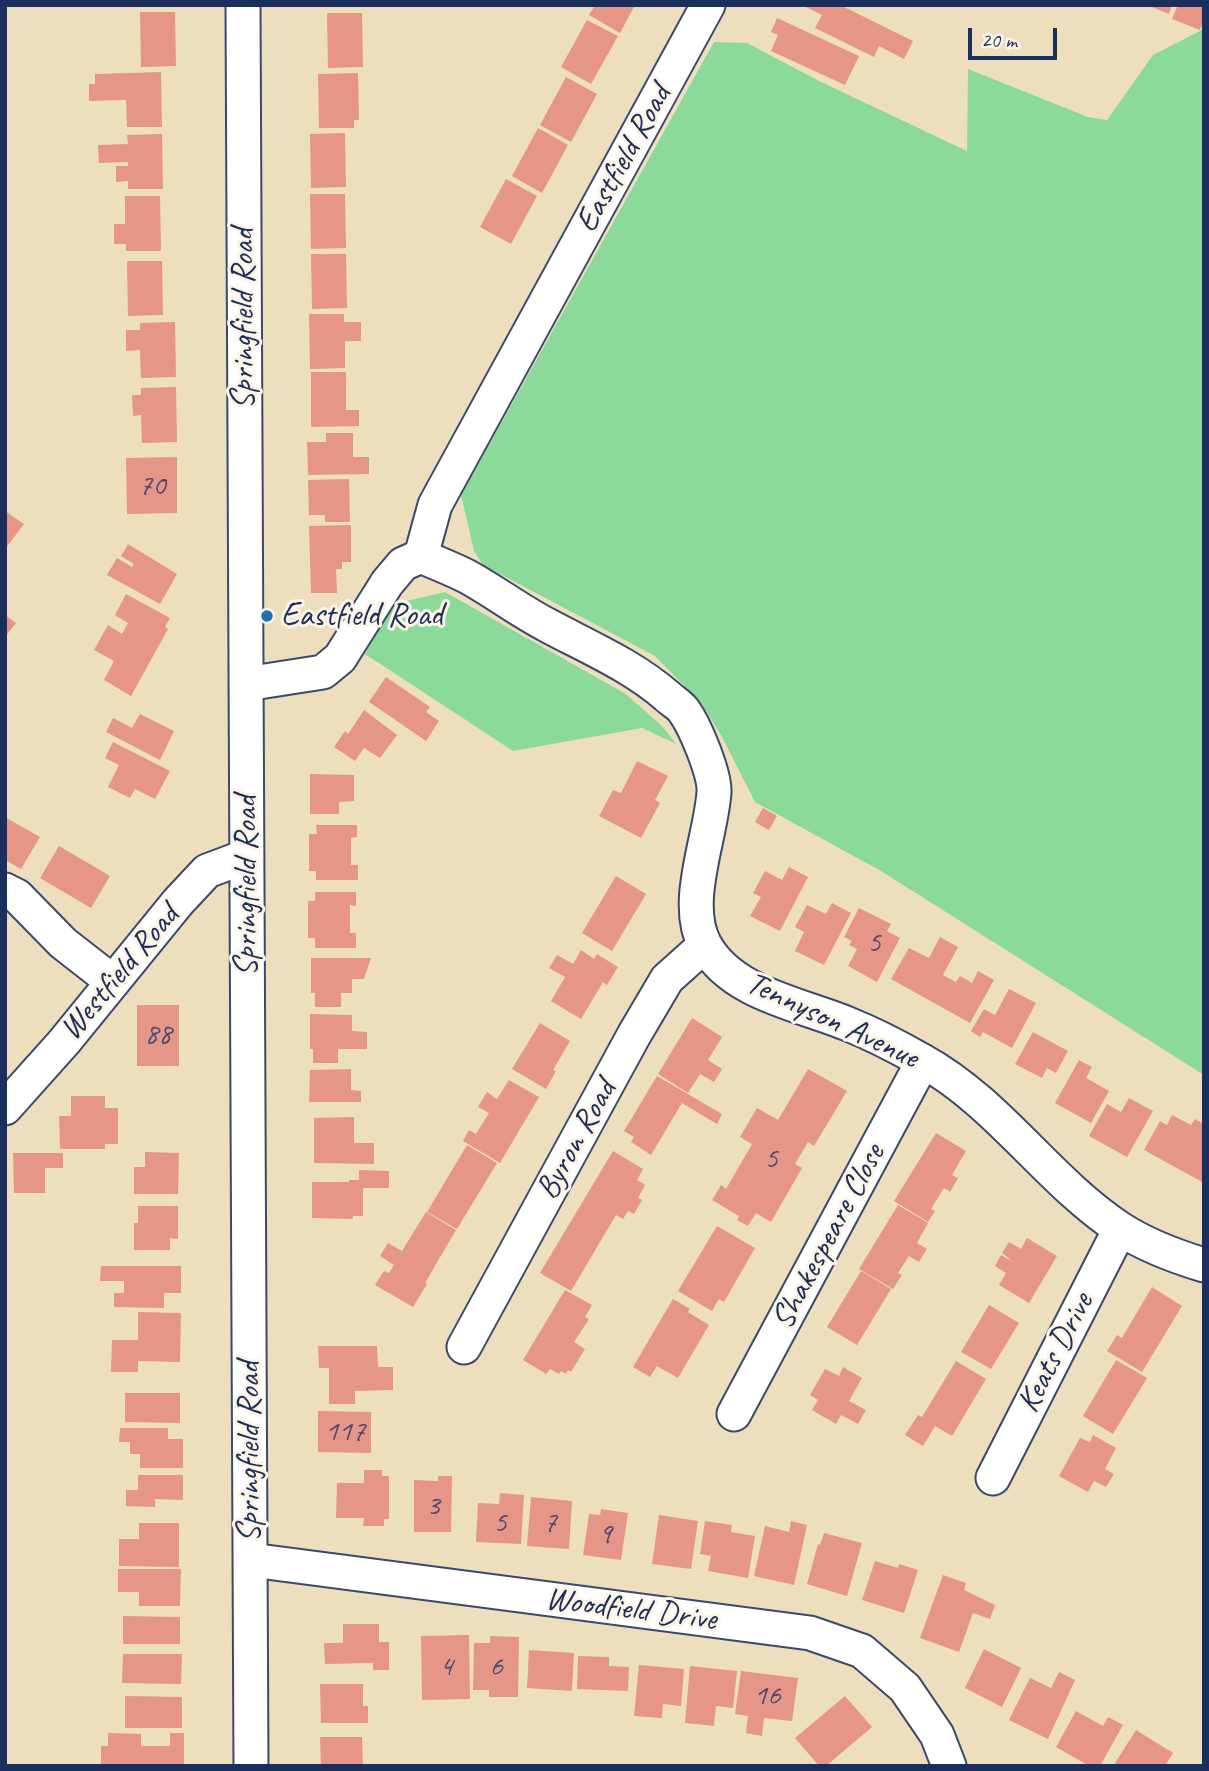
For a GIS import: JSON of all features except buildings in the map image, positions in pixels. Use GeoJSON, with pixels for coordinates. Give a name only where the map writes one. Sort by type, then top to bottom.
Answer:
{"type":"FeatureCollection","features":[{"type":"Feature","properties":{"kind":"street","name":"Springfield Road"},"geometry":{"type":"LineString","coordinates":[[243,5],[251,1766]]}},
{"type":"Feature","properties":{"kind":"street","name":"Eastfield Road"},"geometry":{"type":"LineString","coordinates":[[421,556],[435,505],[708,5]]}},
{"type":"Feature","properties":{"kind":"street"},"geometry":{"type":"LineString","coordinates":[[246,684],[323,672],[340,658],[387,583],[403,564],[421,556]]}},
{"type":"Feature","properties":{"kind":"street","name":"Tennyson Avenue"},"geometry":{"type":"LineString","coordinates":[[421,556],[467,576],[545,624],[612,659],[654,685],[684,710],[701,742],[715,788],[694,897],[698,927],[705,945],[724,969],[750,989],[852,1025],[923,1061],[977,1098],[1071,1190],[1120,1229],[1152,1247],[1204,1265]]}},
{"type":"Feature","properties":{"kind":"street","name":"Westfield Road"},"geometry":{"type":"LineString","coordinates":[[5,1108],[64,1042],[178,902],[207,872],[247,856]]}},
{"type":"Feature","properties":{"kind":"street"},"geometry":{"type":"LineString","coordinates":[[5,890],[17,896],[63,943],[113,982]]}},
{"type":"Feature","properties":{"kind":"street","name":"Byron Road"},"geometry":{"type":"LineString","coordinates":[[464,1347],[667,979],[705,945]]}},
{"type":"Feature","properties":{"kind":"street","name":"Shakespeare Close"},"geometry":{"type":"LineString","coordinates":[[734,1414],[923,1061]]}},
{"type":"Feature","properties":{"kind":"street","name":"Keats Drive"},"geometry":{"type":"LineString","coordinates":[[993,1478],[1120,1229]]}},
{"type":"Feature","properties":{"kind":"street","name":"Woodfield Drive"},"geometry":{"type":"LineString","coordinates":[[251,1560],[810,1633],[862,1651],[905,1688],[937,1735],[949,1766]]}},
{"type":"Feature","properties":{"kind":"green space"},"geometry":{"type":"Polygon","coordinates":[[[1204,29],[1204,1075],[881,871],[755,802],[702,704],[655,656],[483,565],[474,551],[461,495],[714,42],[747,43],[819,81],[967,151],[968,69],[1088,117],[1107,120],[1153,55],[1204,29]]]}},
{"type":"Feature","properties":{"kind":"green space"},"geometry":{"type":"Polygon","coordinates":[[[445,592],[626,694],[663,727],[676,744],[642,728],[513,751],[365,654],[393,604],[445,592]]]}},
{"type":"Feature","properties":{"kind":"place","name":"Eastfield Road"},"geometry":{"type":"Point","coordinates":[267,616]}}]}
